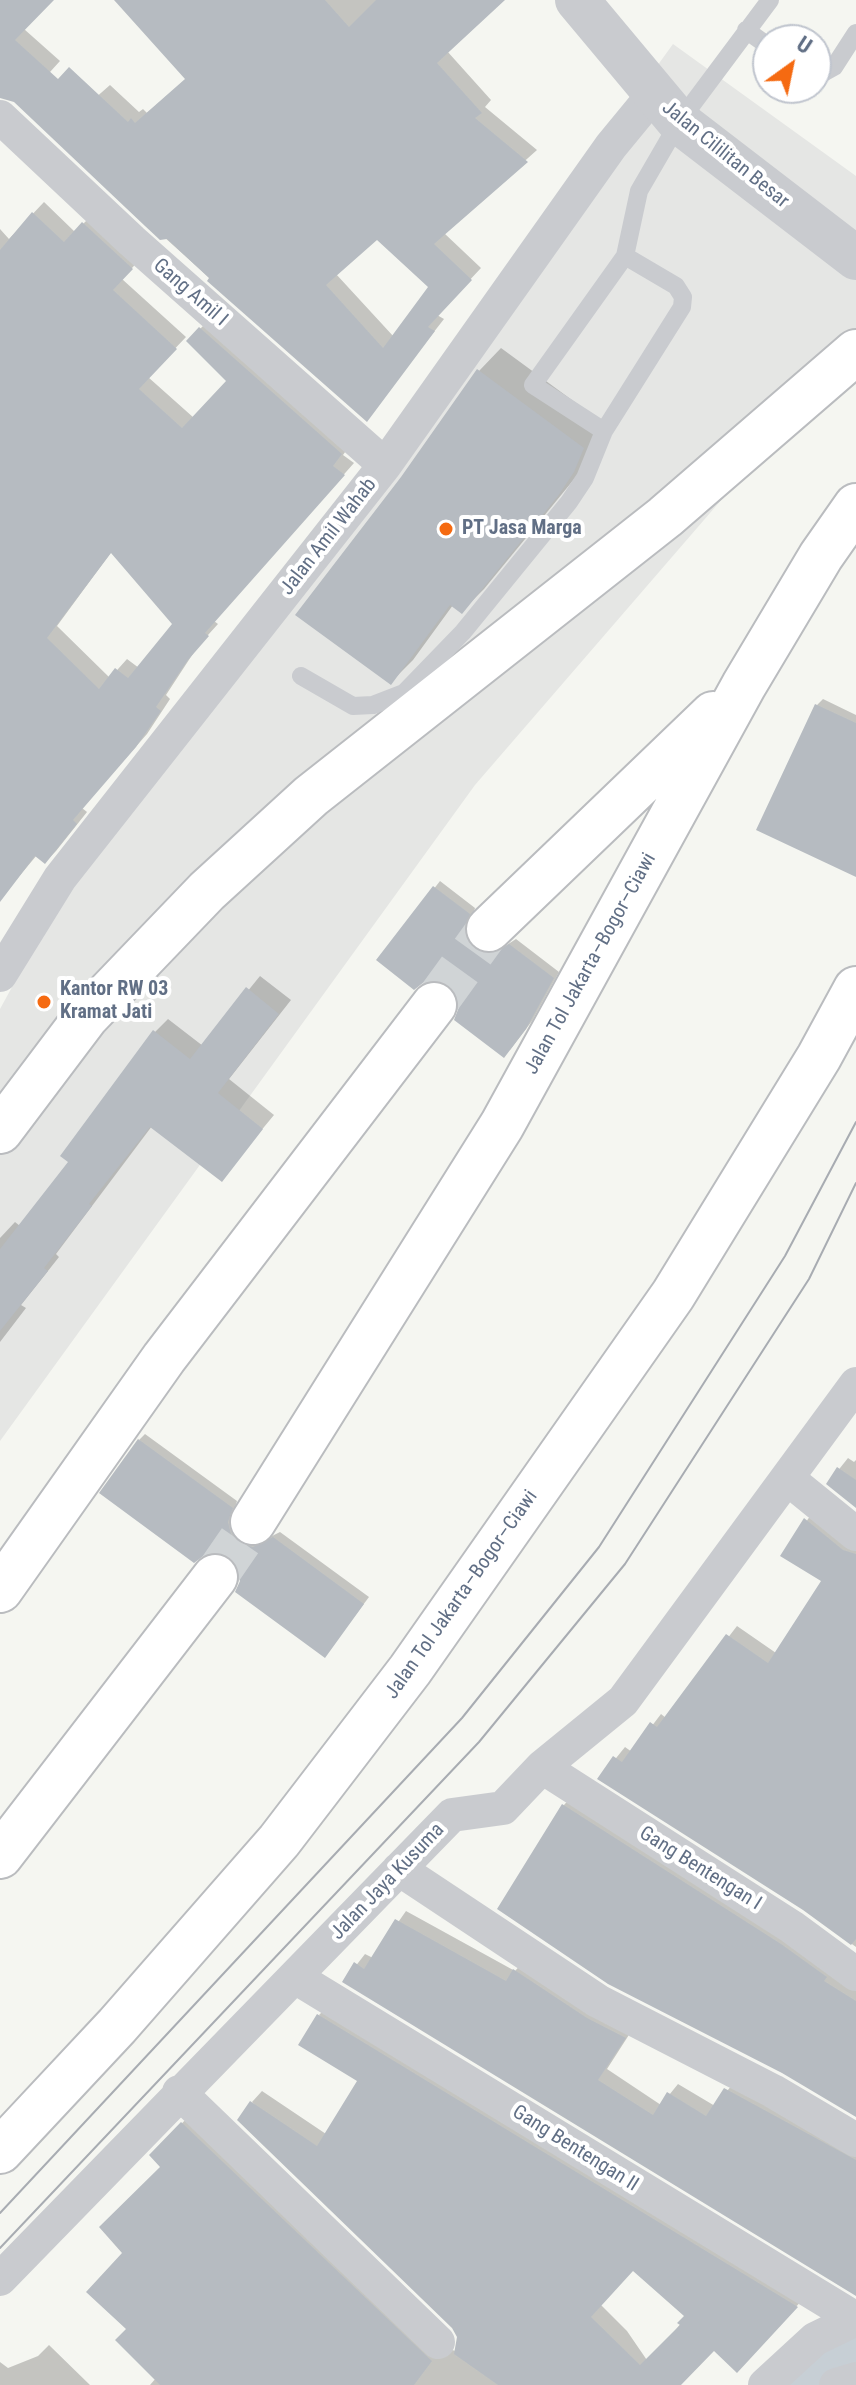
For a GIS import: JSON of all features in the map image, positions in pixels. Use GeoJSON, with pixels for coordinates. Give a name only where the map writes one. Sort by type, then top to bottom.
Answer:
{"type":"FeatureCollection","features":[{"type":"Feature","properties":{"kind":"highway"},"geometry":{"type":"LineString","coordinates":[[0,1131],[86,1017],[207,891],[276,828],[518,630],[665,517],[856,352]]}},
{"type":"Feature","properties":{"kind":"highway","name":"Jalan Tol Jakarta–Bogor–Ciawi"},"geometry":{"type":"LineString","coordinates":[[253,1522],[502,1125],[744,685],[821,556],[856,506]]}},
{"type":"Feature","properties":{"kind":"highway","name":"Jalan Tol Jakarta–Bogor–Ciawi"},"geometry":{"type":"LineString","coordinates":[[489,929],[744,685]]}},
{"type":"Feature","properties":{"kind":"highway","name":"Jalan Tol Jakarta–Bogor–Ciawi"},"geometry":{"type":"LineString","coordinates":[[0,2151],[117,2026],[279,1841],[410,1670],[673,1295],[819,1057],[856,989]]}},
{"type":"Feature","properties":{"kind":"highway"},"geometry":{"type":"LineString","coordinates":[[0,1590],[164,1358],[434,1005]]}},
{"type":"Feature","properties":{"kind":"highway"},"geometry":{"type":"LineString","coordinates":[[0,1856],[215,1577]]}},
{"type":"Feature","properties":{"kind":"street","name":"Jalan Cililitan Besar"},"geometry":{"type":"LineString","coordinates":[[577,0],[666,109],[840,246]]}},
{"type":"Feature","properties":{"kind":"street","name":"Jalan Amil Wahab"},"geometry":{"type":"LineString","coordinates":[[0,975],[60,878],[385,465],[611,146],[666,109]]}},
{"type":"Feature","properties":{"kind":"street","name":"Gang Amil I"},"geometry":{"type":"LineString","coordinates":[[0,117],[132,241],[385,465]]}},
{"type":"Feature","properties":{"kind":"street","name":"Jalan Jaya Kusuma"},"geometry":{"type":"LineString","coordinates":[[0,2279],[452,1815],[503,1808],[542,1767],[623,1701],[856,1384]]}},
{"type":"Feature","properties":{"kind":"street"},"geometry":{"type":"LineString","coordinates":[[787,1478],[856,1534]]}},
{"type":"Feature","properties":{"kind":"street","name":"Gang Bentengan I"},"geometry":{"type":"LineString","coordinates":[[542,1767],[792,1927],[856,1974]]}},
{"type":"Feature","properties":{"kind":"street"},"geometry":{"type":"LineString","coordinates":[[399,1869],[598,2001],[773,2091],[856,2140]]}},
{"type":"Feature","properties":{"kind":"street","name":"Gang Bentengan II"},"geometry":{"type":"LineString","coordinates":[[295,1977],[856,2319]]}},
{"type":"Feature","properties":{"kind":"street"},"geometry":{"type":"LineString","coordinates":[[179,2092],[438,2342]]}},
{"type":"Feature","properties":{"kind":"street"},"geometry":{"type":"LineString","coordinates":[[765,2385],[815,2339],[856,2319]]}},
{"type":"Feature","properties":{"kind":"street"},"geometry":{"type":"LineString","coordinates":[[836,2385],[856,2379]]}},
{"type":"Feature","properties":{"kind":"lane"},"geometry":{"type":"LineString","coordinates":[[604,431],[533,385],[625,256],[639,191],[666,109],[746,30],[770,0]]}},
{"type":"Feature","properties":{"kind":"lane"},"geometry":{"type":"LineString","coordinates":[[746,30],[752,34]]}},
{"type":"Feature","properties":{"kind":"lane"},"geometry":{"type":"LineString","coordinates":[[832,68],[856,33]]}},
{"type":"Feature","properties":{"kind":"lane"},"geometry":{"type":"LineString","coordinates":[[301,676],[353,706],[373,705],[404,693],[463,632],[569,502],[585,478],[604,431],[682,307],[683,297],[676,286],[625,256]]}},
{"type":"Feature","properties":{"kind":"shaded area"},"geometry":{"type":"Polygon","coordinates":[[[673,44],[752,101],[752,104],[856,176],[856,344],[475,785],[0,1441],[0,1009],[76,870],[673,44]]]}},
{"type":"Feature","properties":{"kind":"building"},"geometry":{"type":"Polygon","coordinates":[[[0,0],[54,0],[15,40],[58,79],[69,67],[128,122],[131,118],[135,123],[185,79],[114,0],[325,0],[349,27],[376,0],[505,0],[437,63],[482,113],[475,118],[528,162],[434,244],[472,280],[428,327],[435,331],[367,422],[207,281],[209,278],[167,239],[160,240],[14,102],[0,98],[0,0]],[[377,240],[326,285],[383,348],[428,287],[377,240]]]}},
{"type":"Feature","properties":{"kind":"building"},"geometry":{"type":"Polygon","coordinates":[[[32,212],[64,242],[82,222],[133,269],[113,290],[177,349],[139,389],[182,428],[226,381],[186,341],[199,327],[342,454],[333,466],[345,475],[205,633],[209,636],[188,660],[156,707],[161,711],[136,747],[73,820],[77,824],[45,864],[35,856],[0,902],[0,250],[32,212]],[[111,553],[47,638],[99,689],[115,668],[128,678],[172,624],[111,553]]]}},
{"type":"Feature","properties":{"kind":"building","name":"PT Jasa Marga"},"geometry":{"type":"Polygon","coordinates":[[[477,369],[584,448],[574,472],[558,496],[462,614],[450,605],[391,685],[295,615],[401,477],[477,369]]]}},
{"type":"Feature","properties":{"kind":"building"},"geometry":{"type":"Polygon","coordinates":[[[815,704],[856,723],[856,877],[756,830],[815,704]]]}},
{"type":"Feature","properties":{"kind":"building"},"geometry":{"type":"Polygon","coordinates":[[[433,886],[470,914],[465,934],[472,947],[481,953],[494,953],[509,944],[554,978],[526,1029],[504,1058],[454,1020],[459,1007],[457,996],[450,986],[436,980],[424,982],[414,990],[376,960],[433,886]]]}},
{"type":"Feature","properties":{"kind":"building"},"geometry":{"type":"Polygon","coordinates":[[[246,987],[279,1014],[218,1093],[263,1129],[222,1182],[150,1127],[89,1204],[92,1206],[44,1268],[48,1271],[0,1331],[0,1249],[68,1162],[60,1156],[153,1030],[190,1059],[246,987]]]}},
{"type":"Feature","properties":{"kind":"building"},"geometry":{"type":"Polygon","coordinates":[[[138,1439],[233,1508],[228,1522],[231,1534],[239,1543],[253,1547],[273,1537],[364,1604],[325,1658],[235,1592],[240,1581],[238,1568],[230,1557],[219,1552],[206,1554],[194,1563],[99,1493],[138,1439]]]}},
{"type":"Feature","properties":{"kind":"building"},"geometry":{"type":"Polygon","coordinates":[[[837,1467],[856,1480],[856,1508],[826,1484],[837,1467]]]}},
{"type":"Feature","properties":{"kind":"building"},"geometry":{"type":"Polygon","coordinates":[[[804,1518],[843,1550],[856,1554],[856,1939],[851,1945],[803,1910],[597,1779],[613,1756],[622,1762],[650,1722],[657,1727],[726,1634],[768,1663],[821,1581],[780,1556],[804,1518]]]}},
{"type":"Feature","properties":{"kind":"building"},"geometry":{"type":"Polygon","coordinates":[[[562,1804],[781,1944],[827,1977],[824,1981],[856,2001],[856,2117],[782,2073],[608,1984],[497,1909],[562,1804]]]}},
{"type":"Feature","properties":{"kind":"building"},"geometry":{"type":"Polygon","coordinates":[[[395,1919],[506,1981],[513,1969],[587,2018],[626,2038],[598,2080],[653,2115],[667,2092],[706,2116],[724,2088],[856,2160],[856,2296],[342,1982],[354,1962],[364,1969],[395,1919]]]}},
{"type":"Feature","properties":{"kind":"building"},"geometry":{"type":"Polygon","coordinates":[[[317,2014],[798,2307],[737,2373],[714,2351],[681,2385],[498,2385],[454,2354],[457,2337],[452,2328],[237,2120],[250,2101],[317,2146],[357,2081],[298,2045],[317,2014]],[[633,2271],[591,2317],[640,2365],[680,2325],[677,2323],[684,2316],[633,2271]]]}},
{"type":"Feature","properties":{"kind":"building"},"geometry":{"type":"Polygon","coordinates":[[[181,2122],[432,2361],[414,2385],[160,2385],[115,2340],[126,2329],[86,2292],[122,2253],[99,2227],[160,2167],[149,2155],[181,2122]]]}},
{"type":"Feature","properties":{"kind":"waterway"},"geometry":{"type":"LineString","coordinates":[[804,2385],[852,2352],[856,2353]]}},
{"type":"Feature","properties":{"kind":"tunnel"},"geometry":{"type":"LineString","coordinates":[[434,1005],[489,929]]}},
{"type":"Feature","properties":{"kind":"tunnel"},"geometry":{"type":"LineString","coordinates":[[215,1577],[253,1522]]}},
{"type":"Feature","properties":{"kind":"tram line"},"geometry":{"type":"LineString","coordinates":[[0,2213],[462,1718],[599,1547],[785,1256],[856,1122]]}},
{"type":"Feature","properties":{"kind":"tram line"},"geometry":{"type":"LineString","coordinates":[[0,2248],[479,1742],[625,1564],[809,1279],[856,1183]]}},
{"type":"Feature","properties":{"kind":"place","name":"PT Jasa Marga"},"geometry":{"type":"Point","coordinates":[446,529]}},
{"type":"Feature","properties":{"kind":"place","name":"Kantor RW 03 Kramat Jati"},"geometry":{"type":"Point","coordinates":[44,1002]}}]}
